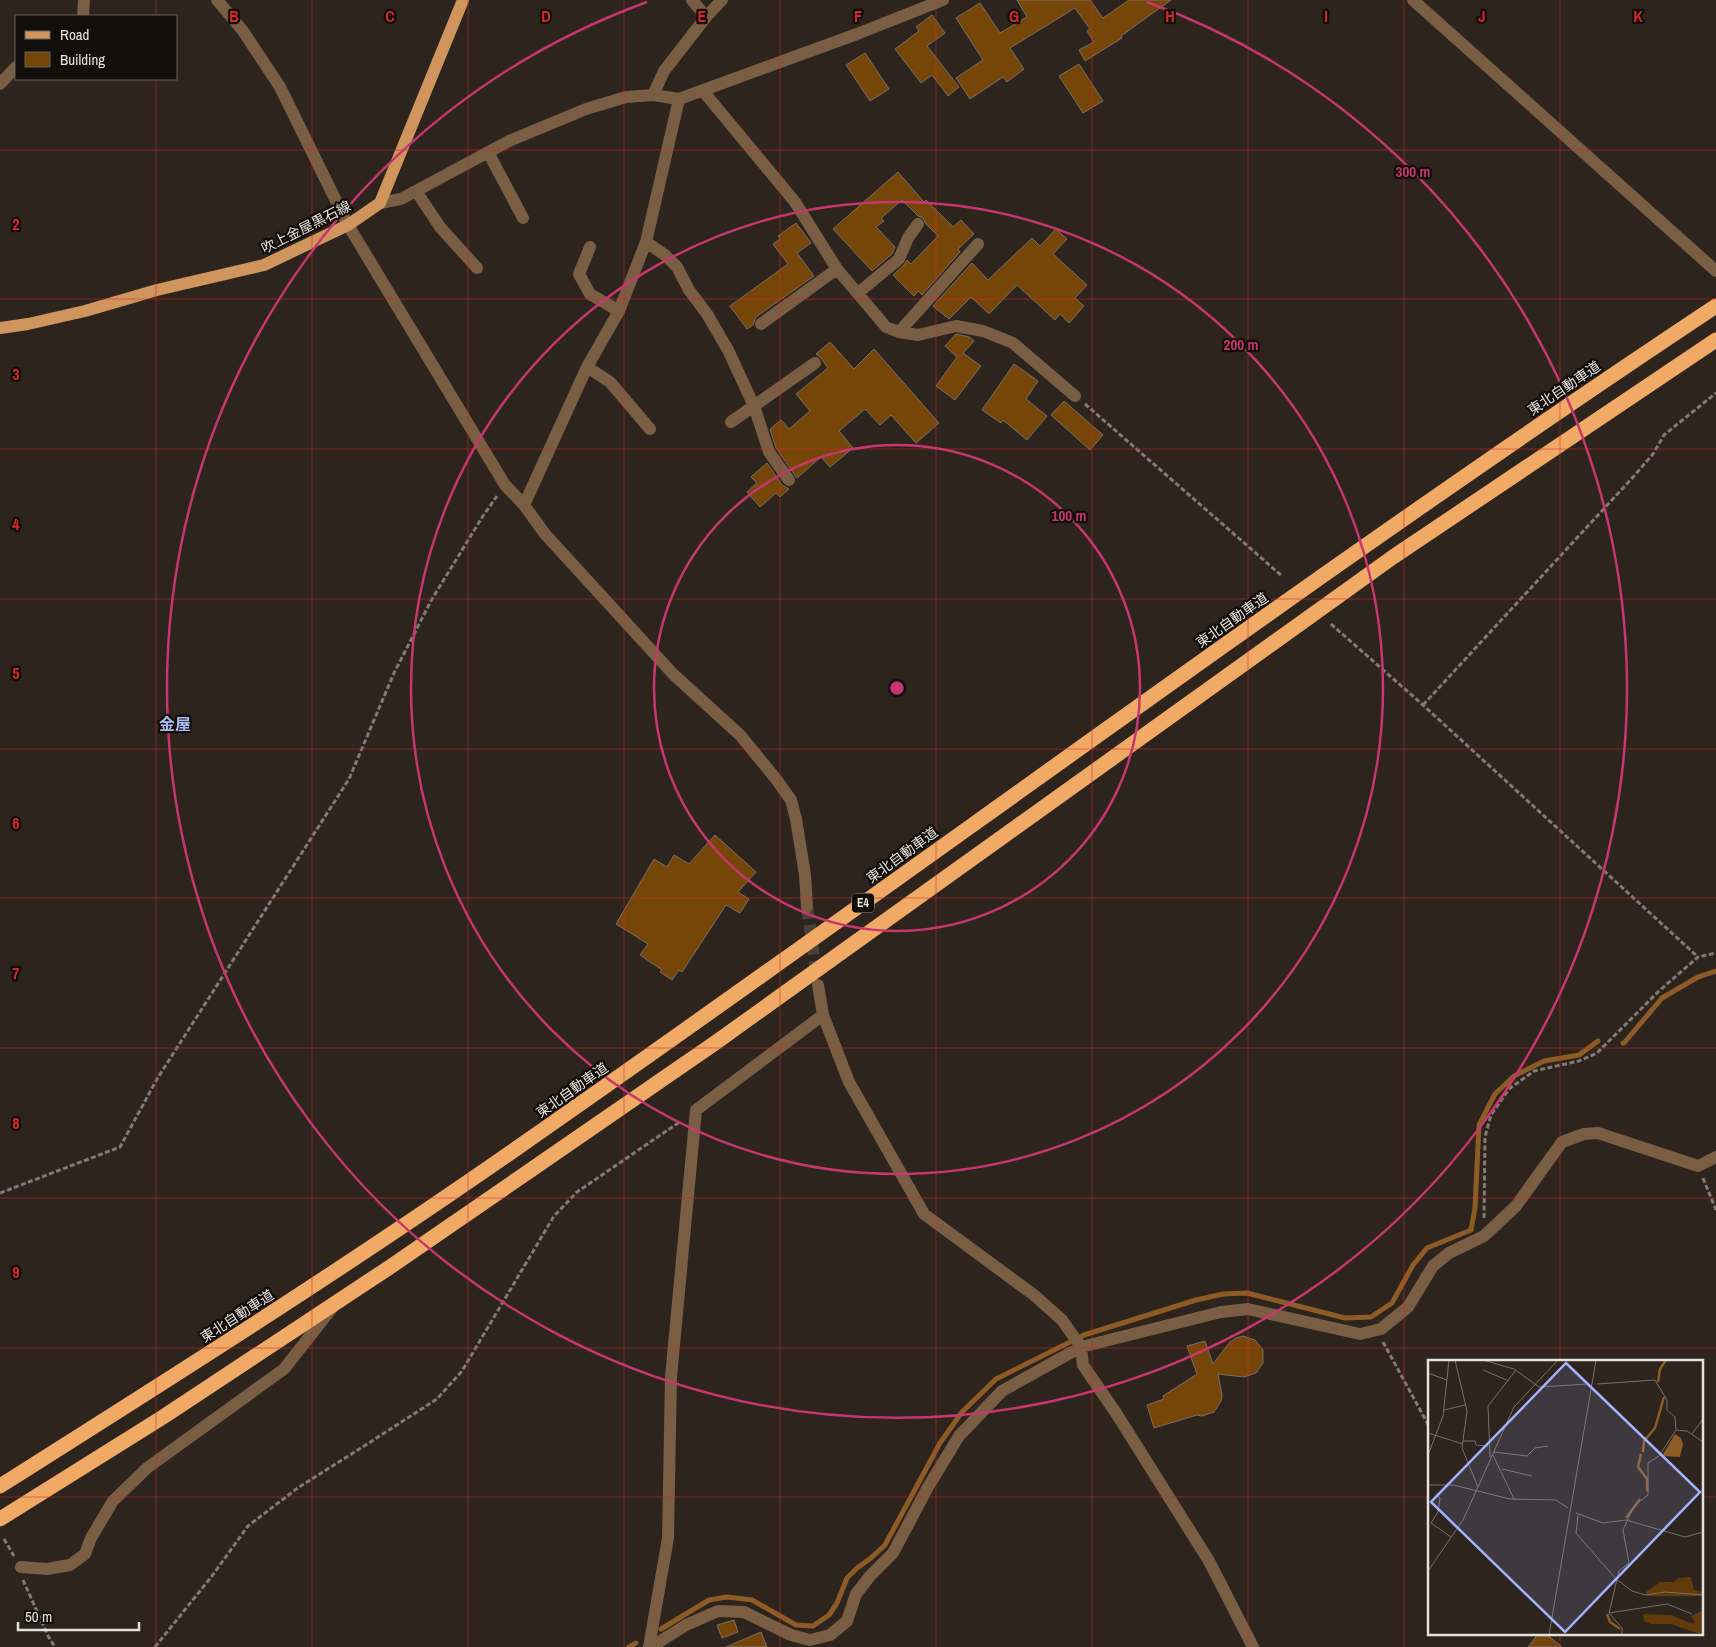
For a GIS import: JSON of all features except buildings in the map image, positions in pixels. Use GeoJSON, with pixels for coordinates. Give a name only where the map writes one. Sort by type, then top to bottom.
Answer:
{"type":"FeatureCollection","features":[{"type":"Feature","properties":{"kind":"highway","name":"東北自動車道"},"geometry":{"type":"LineString","coordinates":[[0,1486],[269,1314],[511,1152],[709,1014],[1378,536],[1581,396],[1716,306]]}},
{"type":"Feature","properties":{"kind":"highway","name":"E4"},"geometry":{"type":"LineString","coordinates":[[0,1519],[163,1417],[335,1304],[715,1043],[1393,557],[1716,340]]}},
{"type":"Feature","properties":{"kind":"main road"},"geometry":{"type":"LineString","coordinates":[[380,202],[464,0]]}},
{"type":"Feature","properties":{"kind":"main road","name":"吹上金屋黒石線"},"geometry":{"type":"LineString","coordinates":[[0,328],[28,324],[85,311],[157,290],[264,266],[348,225],[380,202]]}},
{"type":"Feature","properties":{"kind":"street"},"geometry":{"type":"LineString","coordinates":[[83,15],[84,0]]}},
{"type":"Feature","properties":{"kind":"street"},"geometry":{"type":"LineString","coordinates":[[217,0],[243,31],[280,87],[348,225],[505,485],[524,505],[545,534],[673,674],[740,735],[791,800],[805,875],[807,907]]}},
{"type":"Feature","properties":{"kind":"street"},"geometry":{"type":"LineString","coordinates":[[692,0],[706,17]]}},
{"type":"Feature","properties":{"kind":"street"},"geometry":{"type":"LineString","coordinates":[[653,95],[664,71],[706,17],[722,0]]}},
{"type":"Feature","properties":{"kind":"street"},"geometry":{"type":"LineString","coordinates":[[380,202],[401,199],[509,141],[586,109],[626,97],[653,95],[679,99],[857,34],[943,0]]}},
{"type":"Feature","properties":{"kind":"street"},"geometry":{"type":"LineString","coordinates":[[1413,0],[1716,271]]}},
{"type":"Feature","properties":{"kind":"street"},"geometry":{"type":"LineString","coordinates":[[0,84],[15,68]]}},
{"type":"Feature","properties":{"kind":"street"},"geometry":{"type":"LineString","coordinates":[[703,91],[795,202],[837,270],[886,327],[899,332],[918,335],[956,326],[983,331],[1013,343],[1075,396]]}},
{"type":"Feature","properties":{"kind":"street"},"geometry":{"type":"LineString","coordinates":[[524,505],[587,367],[619,311],[646,242],[679,99]]}},
{"type":"Feature","properties":{"kind":"street"},"geometry":{"type":"LineString","coordinates":[[488,152],[522,218]]}},
{"type":"Feature","properties":{"kind":"street"},"geometry":{"type":"LineString","coordinates":[[416,191],[440,227],[477,268]]}},
{"type":"Feature","properties":{"kind":"street"},"geometry":{"type":"LineString","coordinates":[[858,293],[900,259],[908,238],[918,224]]}},
{"type":"Feature","properties":{"kind":"street"},"geometry":{"type":"LineString","coordinates":[[646,242],[665,255],[677,267],[689,290],[707,314],[728,350],[754,406],[769,452],[789,480]]}},
{"type":"Feature","properties":{"kind":"street"},"geometry":{"type":"LineString","coordinates":[[899,332],[978,244]]}},
{"type":"Feature","properties":{"kind":"street"},"geometry":{"type":"LineString","coordinates":[[590,247],[579,274],[590,294],[619,311]]}},
{"type":"Feature","properties":{"kind":"street"},"geometry":{"type":"LineString","coordinates":[[761,324],[837,270]]}},
{"type":"Feature","properties":{"kind":"street"},"geometry":{"type":"LineString","coordinates":[[732,422],[815,363]]}},
{"type":"Feature","properties":{"kind":"street"},"geometry":{"type":"LineString","coordinates":[[587,367],[610,382],[650,429]]}},
{"type":"Feature","properties":{"kind":"street"},"geometry":{"type":"LineString","coordinates":[[818,985],[823,1015],[849,1082],[924,1214],[1034,1295],[1062,1320],[1077,1342],[1084,1365],[1209,1561],[1253,1647]]}},
{"type":"Feature","properties":{"kind":"street"},"geometry":{"type":"LineString","coordinates":[[650,1647],[668,1538],[671,1377],[696,1110],[823,1015]]}},
{"type":"Feature","properties":{"kind":"street"},"geometry":{"type":"LineString","coordinates":[[650,1647],[686,1625],[718,1611],[744,1612],[791,1635],[810,1640],[830,1635],[848,1622],[856,1594],[870,1576],[893,1553],[959,1436],[1002,1391],[1077,1342],[1221,1312],[1248,1309],[1360,1334],[1380,1329],[1408,1307],[1433,1266],[1449,1253],[1484,1236],[1516,1206],[1562,1142],[1584,1134],[1598,1133],[1698,1166],[1716,1158]]}},
{"type":"Feature","properties":{"kind":"street"},"geometry":{"type":"LineString","coordinates":[[21,1567],[48,1569],[70,1565],[85,1554],[91,1538],[113,1501],[147,1468],[284,1369],[335,1304]]}},
{"type":"Feature","properties":{"kind":"path"},"geometry":{"type":"LineString","coordinates":[[1423,705],[1634,476],[1653,454],[1664,435],[1716,393]]}},
{"type":"Feature","properties":{"kind":"path"},"geometry":{"type":"LineString","coordinates":[[1075,396],[1282,576]]}},
{"type":"Feature","properties":{"kind":"path"},"geometry":{"type":"LineString","coordinates":[[0,1193],[120,1147],[157,1079],[349,779],[394,673],[428,608],[483,516],[505,485]]}},
{"type":"Feature","properties":{"kind":"path"},"geometry":{"type":"LineString","coordinates":[[1331,624],[1423,705],[1698,956]]}},
{"type":"Feature","properties":{"kind":"path"},"geometry":{"type":"LineString","coordinates":[[1484,1236],[1485,1138],[1491,1115],[1509,1089],[1534,1071],[1579,1061],[1597,1053],[1659,991],[1698,956],[1716,953]]}},
{"type":"Feature","properties":{"kind":"path"},"geometry":{"type":"LineString","coordinates":[[155,1647],[212,1576],[248,1526],[299,1487],[436,1399],[462,1371],[554,1216],[577,1192],[696,1110]]}},
{"type":"Feature","properties":{"kind":"path"},"geometry":{"type":"LineString","coordinates":[[1698,1166],[1716,1210]]}},
{"type":"Feature","properties":{"kind":"path"},"geometry":{"type":"LineString","coordinates":[[1376,1330],[1428,1424]]}},
{"type":"Feature","properties":{"kind":"path"},"geometry":{"type":"LineString","coordinates":[[4,1539],[21,1567],[23,1581],[55,1647]]}},
{"type":"Feature","properties":{"kind":"waterway"},"geometry":{"type":"LineString","coordinates":[[1623,1043],[1662,998],[1698,977],[1716,971]]}},
{"type":"Feature","properties":{"kind":"waterway"},"geometry":{"type":"LineString","coordinates":[[661,1629],[709,1600],[727,1597],[752,1600],[796,1625],[813,1626],[829,1615],[837,1603],[847,1578],[885,1545],[940,1443],[962,1412],[996,1379],[1084,1335],[1196,1300],[1223,1294],[1247,1293],[1345,1318],[1371,1317],[1392,1303],[1413,1265],[1427,1248],[1471,1230],[1475,1208],[1479,1125],[1495,1094],[1514,1076],[1544,1061],[1579,1055],[1598,1041]]}},
{"type":"Feature","properties":{"kind":"waterway"},"geometry":{"type":"LineString","coordinates":[[629,1647],[636,1643]]}},
{"type":"Feature","properties":{"kind":"tunnel"},"geometry":{"type":"LineString","coordinates":[[807,907],[817,978]]}},
{"type":"Feature","properties":{"kind":"district","name":"金屋"},"geometry":{"type":"Point","coordinates":[175,724]}}]}
